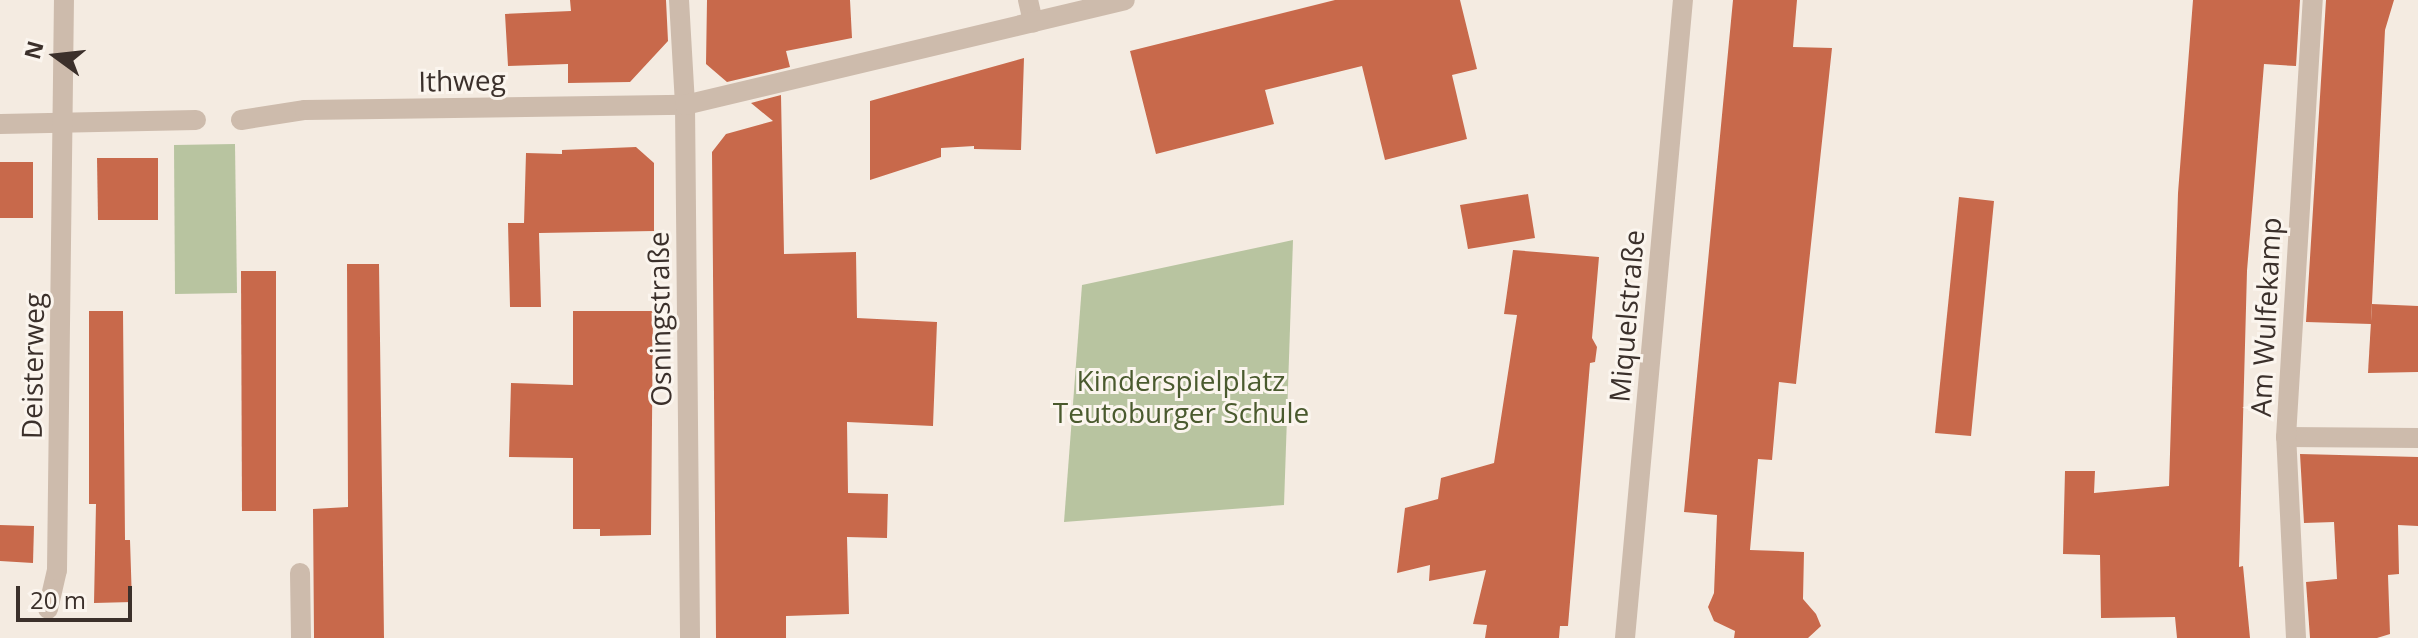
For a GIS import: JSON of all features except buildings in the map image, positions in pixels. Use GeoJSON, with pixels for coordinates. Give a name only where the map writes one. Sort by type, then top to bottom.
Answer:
{"type":"FeatureCollection","features":[{"type":"Feature","properties":{"kind":"street","name":"Deisterweg"},"geometry":{"type":"LineString","coordinates":[[48,609],[57,570],[64,0]]}},
{"type":"Feature","properties":{"kind":"street","name":"Osningstraße"},"geometry":{"type":"LineString","coordinates":[[679,0],[685,105],[690,638]]}},
{"type":"Feature","properties":{"kind":"street"},"geometry":{"type":"LineString","coordinates":[[1028,0],[1033,22]]}},
{"type":"Feature","properties":{"kind":"street","name":"Ithweg"},"geometry":{"type":"LineString","coordinates":[[241,120],[305,110],[685,105],[1125,0]]}},
{"type":"Feature","properties":{"kind":"street","name":"Miquelstraße"},"geometry":{"type":"LineString","coordinates":[[1625,638],[1683,0]]}},
{"type":"Feature","properties":{"kind":"street","name":"Am Wulfekamp"},"geometry":{"type":"LineString","coordinates":[[2296,638],[2286,437],[2313,0]]}},
{"type":"Feature","properties":{"kind":"street"},"geometry":{"type":"LineString","coordinates":[[0,124],[196,120]]}},
{"type":"Feature","properties":{"kind":"street"},"geometry":{"type":"LineString","coordinates":[[2286,437],[2418,438]]}},
{"type":"Feature","properties":{"kind":"street"},"geometry":{"type":"LineString","coordinates":[[300,573],[301,638]]}},
{"type":"Feature","properties":{"kind":"green space"},"geometry":{"type":"Polygon","coordinates":[[[235,144],[237,293],[175,294],[174,145],[235,144]]]}},
{"type":"Feature","properties":{"kind":"green space","name":"Kinderspielplatz Teutoburger Schule"},"geometry":{"type":"Polygon","coordinates":[[[1293,240],[1284,505],[1064,522],[1082,285],[1293,240]]]}}]}
